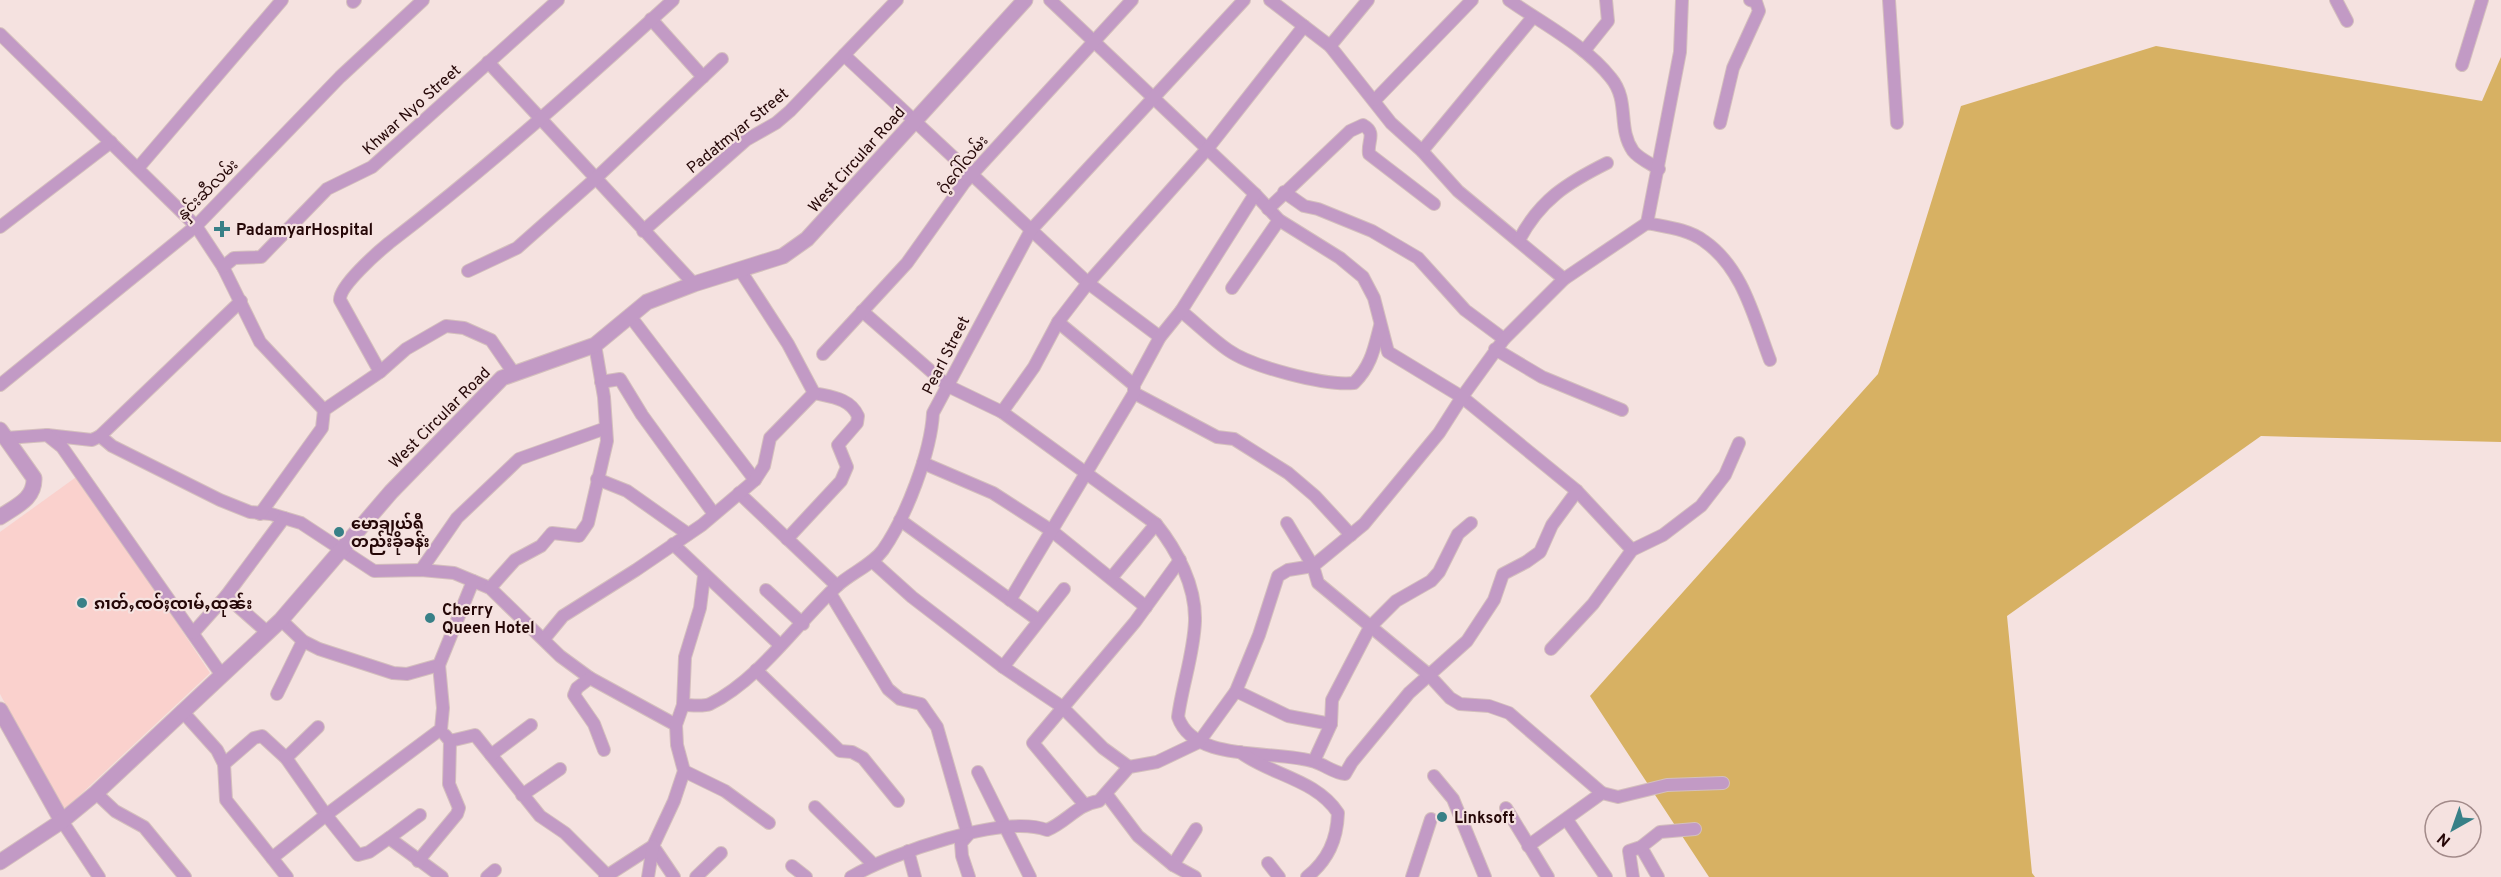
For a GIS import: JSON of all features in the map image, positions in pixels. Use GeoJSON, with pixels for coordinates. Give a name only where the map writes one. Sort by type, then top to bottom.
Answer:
{"type":"FeatureCollection","features":[{"type":"Feature","properties":{"kind":"street"},"geometry":{"type":"LineString","coordinates":[[138,168],[282,0]]}},
{"type":"Feature","properties":{"kind":"street","name":"နှင်းဆီလမ်း"},"geometry":{"type":"LineString","coordinates":[[0,385],[196,226],[340,77],[423,0]]}},
{"type":"Feature","properties":{"kind":"street","name":"Khwar Nyo Street"},"geometry":{"type":"LineString","coordinates":[[224,267],[234,258],[261,258],[327,189],[372,167],[557,0]]}},
{"type":"Feature","properties":{"kind":"street"},"geometry":{"type":"LineString","coordinates":[[380,372],[340,300],[344,287],[386,245],[442,203],[673,0]]}},
{"type":"Feature","properties":{"kind":"street","name":"Padatmyar Street"},"geometry":{"type":"LineString","coordinates":[[644,231],[746,140],[776,123],[790,111],[897,0]]}},
{"type":"Feature","properties":{"kind":"street","name":"West Circular Road"},"geometry":{"type":"LineString","coordinates":[[0,861],[62,821],[96,793],[281,620],[391,492],[502,378],[513,372],[595,345],[647,302],[694,284],[783,256],[807,240],[1025,0]]}},
{"type":"Feature","properties":{"kind":"street"},"geometry":{"type":"LineString","coordinates":[[1050,0],[1256,194],[1279,220],[1340,258],[1363,277],[1374,298],[1388,352],[1462,397],[1577,491],[1632,550]]}},
{"type":"Feature","properties":{"kind":"street","name":"ဂံ့ဂေါ်လမ်း"},"geometry":{"type":"LineString","coordinates":[[823,354],[907,263],[971,175],[1132,0]]}},
{"type":"Feature","properties":{"kind":"street","name":"Pearl Street"},"geometry":{"type":"LineString","coordinates":[[683,705],[708,705],[756,670],[834,590],[883,550],[900,520],[923,463],[932,435],[933,413],[1031,230],[1155,99],[1244,0]]}},
{"type":"Feature","properties":{"kind":"street"},"geometry":{"type":"LineString","coordinates":[[1270,0],[1330,46],[1391,123],[1422,151],[1458,191],[1564,279]]}},
{"type":"Feature","properties":{"kind":"street"},"geometry":{"type":"LineString","coordinates":[[1330,46],[1368,0]]}},
{"type":"Feature","properties":{"kind":"street"},"geometry":{"type":"LineString","coordinates":[[1375,100],[1472,0]]}},
{"type":"Feature","properties":{"kind":"street"},"geometry":{"type":"LineString","coordinates":[[1509,0],[1584,51],[1612,78],[1623,101],[1625,131],[1633,152],[1659,169]]}},
{"type":"Feature","properties":{"kind":"street"},"geometry":{"type":"LineString","coordinates":[[1584,51],[1608,21],[1606,0]]}},
{"type":"Feature","properties":{"kind":"street"},"geometry":{"type":"LineString","coordinates":[[851,877],[873,864],[908,850],[1005,826],[1032,825],[1047,830],[1062,824],[1084,804],[1099,801],[1107,795],[1129,767],[1157,762],[1199,742],[1236,691],[1259,636],[1278,576],[1288,570],[1313,566],[1364,524],[1439,433],[1504,339],[1564,279],[1647,223],[1680,52],[1683,0]]}},
{"type":"Feature","properties":{"kind":"street"},"geometry":{"type":"LineString","coordinates":[[1720,123],[1733,68],[1759,11],[1756,2],[1750,0]]}},
{"type":"Feature","properties":{"kind":"street"},"geometry":{"type":"LineString","coordinates":[[1889,0],[1897,123]]}},
{"type":"Feature","properties":{"kind":"street"},"geometry":{"type":"LineString","coordinates":[[2336,0],[2347,21]]}},
{"type":"Feature","properties":{"kind":"street"},"geometry":{"type":"LineString","coordinates":[[2462,65],[2481,0]]}},
{"type":"Feature","properties":{"kind":"street"},"geometry":{"type":"LineString","coordinates":[[1422,151],[1533,17]]}},
{"type":"Feature","properties":{"kind":"street"},"geometry":{"type":"LineString","coordinates":[[651,20],[703,77]]}},
{"type":"Feature","properties":{"kind":"street"},"geometry":{"type":"LineString","coordinates":[[1002,412],[1034,367],[1058,322],[1088,283],[1208,148],[1304,26]]}},
{"type":"Feature","properties":{"kind":"street"},"geometry":{"type":"LineString","coordinates":[[0,34],[196,226],[224,267],[260,342],[324,410]]}},
{"type":"Feature","properties":{"kind":"street"},"geometry":{"type":"LineString","coordinates":[[844,55],[1088,283],[1160,337]]}},
{"type":"Feature","properties":{"kind":"street"},"geometry":{"type":"LineString","coordinates":[[468,271],[517,248],[595,179],[722,59]]}},
{"type":"Feature","properties":{"kind":"street"},"geometry":{"type":"LineString","coordinates":[[488,62],[538,119],[694,284]]}},
{"type":"Feature","properties":{"kind":"street"},"geometry":{"type":"LineString","coordinates":[[1268,209],[1350,130],[1363,125],[1370,128],[1372,135],[1369,154],[1434,204]]}},
{"type":"Feature","properties":{"kind":"street"},"geometry":{"type":"LineString","coordinates":[[0,227],[111,142]]}},
{"type":"Feature","properties":{"kind":"street"},"geometry":{"type":"LineString","coordinates":[[1519,240],[1532,216],[1550,197],[1581,176],[1607,163]]}},
{"type":"Feature","properties":{"kind":"street"},"geometry":{"type":"LineString","coordinates":[[1284,192],[1304,206],[1318,209],[1372,231],[1418,258],[1465,310],[1504,339]]}},
{"type":"Feature","properties":{"kind":"street"},"geometry":{"type":"LineString","coordinates":[[1010,600],[1088,473],[1160,337],[1182,311],[1256,194]]}},
{"type":"Feature","properties":{"kind":"street"},"geometry":{"type":"LineString","coordinates":[[1232,288],[1279,220]]}},
{"type":"Feature","properties":{"kind":"street"},"geometry":{"type":"LineString","coordinates":[[1647,223],[1679,230],[1703,240],[1730,264],[1740,282],[1770,360]]}},
{"type":"Feature","properties":{"kind":"street"},"geometry":{"type":"LineString","coordinates":[[740,270],[788,344],[814,393],[848,403],[858,416],[857,423],[838,445],[847,467],[841,481],[787,539]]}},
{"type":"Feature","properties":{"kind":"street"},"geometry":{"type":"LineString","coordinates":[[3,434],[47,435],[92,440],[100,436],[241,301]]}},
{"type":"Feature","properties":{"kind":"street"},"geometry":{"type":"LineString","coordinates":[[862,311],[948,386],[1002,412],[1156,524],[1173,545],[1191,592],[1195,620],[1178,717],[1182,728],[1199,742],[1239,751],[1314,761],[1345,774],[1389,716],[1428,674],[1467,641],[1494,600],[1503,574],[1540,552],[1552,525],[1577,491]]}},
{"type":"Feature","properties":{"kind":"street"},"geometry":{"type":"LineString","coordinates":[[1182,311],[1230,352],[1290,375],[1330,384],[1354,383],[1364,373],[1371,360],[1380,326]]}},
{"type":"Feature","properties":{"kind":"street"},"geometry":{"type":"LineString","coordinates":[[630,316],[755,480]]}},
{"type":"Feature","properties":{"kind":"street"},"geometry":{"type":"LineString","coordinates":[[1058,322],[1134,389],[1217,437],[1234,440],[1288,473],[1315,496],[1351,535]]}},
{"type":"Feature","properties":{"kind":"street"},"geometry":{"type":"LineString","coordinates":[[260,514],[322,428],[324,410],[380,372],[406,349],[446,326],[464,328],[490,340],[513,372]]}},
{"type":"Feature","properties":{"kind":"street"},"geometry":{"type":"LineString","coordinates":[[490,588],[515,560],[541,546],[552,533],[579,536],[588,523],[607,441],[595,345]]}},
{"type":"Feature","properties":{"kind":"street"},"geometry":{"type":"LineString","coordinates":[[1495,349],[1542,377],[1622,410]]}},
{"type":"Feature","properties":{"kind":"street"},"geometry":{"type":"LineString","coordinates":[[601,382],[620,379],[642,415],[714,514]]}},
{"type":"Feature","properties":{"kind":"street"},"geometry":{"type":"LineString","coordinates":[[544,639],[563,616],[673,544],[755,480],[764,466],[770,438],[814,393]]}},
{"type":"Feature","properties":{"kind":"street"},"geometry":{"type":"LineString","coordinates":[[421,570],[457,518],[519,459],[606,428]]}},
{"type":"Feature","properties":{"kind":"street"},"geometry":{"type":"LineString","coordinates":[[0,517],[30,497],[34,485],[34,478],[3,434]]}},
{"type":"Feature","properties":{"kind":"street"},"geometry":{"type":"LineString","coordinates":[[47,435],[62,447],[221,674]]}},
{"type":"Feature","properties":{"kind":"street"},"geometry":{"type":"LineString","coordinates":[[100,436],[112,446],[220,500],[260,514],[301,523],[374,571],[421,570],[454,573],[490,588],[560,656],[590,678],[676,725]]}},
{"type":"Feature","properties":{"kind":"street"},"geometry":{"type":"LineString","coordinates":[[1551,649],[1593,604],[1632,550],[1663,535],[1701,506],[1725,476],[1739,442]]}},
{"type":"Feature","properties":{"kind":"street"},"geometry":{"type":"LineString","coordinates":[[923,463],[993,493],[1052,531],[1146,607]]}},
{"type":"Feature","properties":{"kind":"street"},"geometry":{"type":"LineString","coordinates":[[597,479],[627,491],[687,534]]}},
{"type":"Feature","properties":{"kind":"street"},"geometry":{"type":"LineString","coordinates":[[739,493],[787,539],[834,590],[888,689],[900,699],[921,704],[933,721],[968,835]]}},
{"type":"Feature","properties":{"kind":"street"},"geometry":{"type":"LineString","coordinates":[[193,633],[226,596],[284,518]]}},
{"type":"Feature","properties":{"kind":"street"},"geometry":{"type":"LineString","coordinates":[[900,520],[1038,620]]}},
{"type":"Feature","properties":{"kind":"street"},"geometry":{"type":"LineString","coordinates":[[1287,523],[1313,566],[1318,583],[1428,674],[1460,704],[1489,705],[1509,713],[1602,793],[1618,797],[1667,785],[1723,783]]}},
{"type":"Feature","properties":{"kind":"street"},"geometry":{"type":"LineString","coordinates":[[1314,761],[1331,724],[1332,700],[1370,627],[1396,601],[1431,581],[1439,572],[1458,534],[1471,523]]}},
{"type":"Feature","properties":{"kind":"street"},"geometry":{"type":"LineString","coordinates":[[1112,578],[1156,524]]}},
{"type":"Feature","properties":{"kind":"street"},"geometry":{"type":"LineString","coordinates":[[673,544],[704,576],[780,645]]}},
{"type":"Feature","properties":{"kind":"street"},"geometry":{"type":"LineString","coordinates":[[1084,804],[1033,743],[1061,706],[1146,607],[1180,560]]}},
{"type":"Feature","properties":{"kind":"street"},"geometry":{"type":"LineString","coordinates":[[872,561],[912,597],[1003,667],[1061,706],[1103,748],[1129,767]]}},
{"type":"Feature","properties":{"kind":"street"},"geometry":{"type":"LineString","coordinates":[[648,877],[653,846],[674,801],[684,771],[677,745],[676,725],[683,705],[686,657],[700,608],[704,576]]}},
{"type":"Feature","properties":{"kind":"street"},"geometry":{"type":"LineString","coordinates":[[418,861],[457,814],[459,808],[449,784],[450,741],[441,729],[443,708],[439,665],[473,581]]}},
{"type":"Feature","properties":{"kind":"street"},"geometry":{"type":"LineString","coordinates":[[1003,667],[1064,589]]}},
{"type":"Feature","properties":{"kind":"street"},"geometry":{"type":"LineString","coordinates":[[766,590],[803,624]]}},
{"type":"Feature","properties":{"kind":"street"},"geometry":{"type":"LineString","coordinates":[[226,596],[267,632]]}},
{"type":"Feature","properties":{"kind":"street"},"geometry":{"type":"LineString","coordinates":[[281,620],[303,641],[319,649],[393,673],[407,674],[439,665]]}},
{"type":"Feature","properties":{"kind":"street"},"geometry":{"type":"LineString","coordinates":[[277,694],[303,641]]}},
{"type":"Feature","properties":{"kind":"street"},"geometry":{"type":"LineString","coordinates":[[756,670],[840,751],[852,752],[863,758],[898,801]]}},
{"type":"Feature","properties":{"kind":"street"},"geometry":{"type":"LineString","coordinates":[[590,678],[577,688],[573,695],[594,724],[604,750]]}},
{"type":"Feature","properties":{"kind":"street"},"geometry":{"type":"LineString","coordinates":[[1236,691],[1288,716],[1331,724]]}},
{"type":"Feature","properties":{"kind":"street"},"geometry":{"type":"LineString","coordinates":[[0,710],[62,821],[97,876]]}},
{"type":"Feature","properties":{"kind":"street"},"geometry":{"type":"LineString","coordinates":[[182,711],[217,750],[224,764],[226,800],[287,877]]}},
{"type":"Feature","properties":{"kind":"street"},"geometry":{"type":"LineString","coordinates":[[491,755],[531,725]]}},
{"type":"Feature","properties":{"kind":"street"},"geometry":{"type":"LineString","coordinates":[[286,758],[318,726]]}},
{"type":"Feature","properties":{"kind":"street"},"geometry":{"type":"LineString","coordinates":[[272,858],[441,729]]}},
{"type":"Feature","properties":{"kind":"street"},"geometry":{"type":"LineString","coordinates":[[224,764],[254,738],[262,735],[286,758],[326,815],[358,855],[369,852],[420,815]]}},
{"type":"Feature","properties":{"kind":"street"},"geometry":{"type":"LineString","coordinates":[[450,741],[475,735],[540,816],[565,833],[606,876],[653,846]]}},
{"type":"Feature","properties":{"kind":"street"},"geometry":{"type":"LineString","coordinates":[[1239,751],[1252,762],[1278,772],[1329,799],[1338,813],[1333,844],[1322,864],[1307,877]]}},
{"type":"Feature","properties":{"kind":"street"},"geometry":{"type":"LineString","coordinates":[[522,795],[560,769]]}},
{"type":"Feature","properties":{"kind":"street"},"geometry":{"type":"LineString","coordinates":[[684,771],[725,790],[769,823]]}},
{"type":"Feature","properties":{"kind":"street"},"geometry":{"type":"LineString","coordinates":[[978,772],[1030,877]]}},
{"type":"Feature","properties":{"kind":"street"},"geometry":{"type":"LineString","coordinates":[[1434,777],[1453,799],[1485,877]]}},
{"type":"Feature","properties":{"kind":"street"},"geometry":{"type":"LineString","coordinates":[[96,793],[115,811],[144,827],[185,877]]}},
{"type":"Feature","properties":{"kind":"street"},"geometry":{"type":"LineString","coordinates":[[1528,846],[1602,793]]}},
{"type":"Feature","properties":{"kind":"street"},"geometry":{"type":"LineString","coordinates":[[1107,795],[1138,836],[1173,865],[1195,877]]}},
{"type":"Feature","properties":{"kind":"street"},"geometry":{"type":"LineString","coordinates":[[815,807],[873,864]]}},
{"type":"Feature","properties":{"kind":"street"},"geometry":{"type":"LineString","coordinates":[[1506,807],[1548,877]]}},
{"type":"Feature","properties":{"kind":"street"},"geometry":{"type":"LineString","coordinates":[[1412,877],[1431,819]]}},
{"type":"Feature","properties":{"kind":"street"},"geometry":{"type":"LineString","coordinates":[[1567,820],[1606,877]]}},
{"type":"Feature","properties":{"kind":"street"},"geometry":{"type":"LineString","coordinates":[[1173,865],[1196,829]]}},
{"type":"Feature","properties":{"kind":"street"},"geometry":{"type":"LineString","coordinates":[[1633,877],[1629,851],[1641,847],[1660,832],[1695,829]]}},
{"type":"Feature","properties":{"kind":"street"},"geometry":{"type":"LineString","coordinates":[[968,835],[961,843],[962,856],[969,877]]}},
{"type":"Feature","properties":{"kind":"street"},"geometry":{"type":"LineString","coordinates":[[389,838],[442,877]]}},
{"type":"Feature","properties":{"kind":"street"},"geometry":{"type":"LineString","coordinates":[[653,846],[674,877]]}},
{"type":"Feature","properties":{"kind":"street"},"geometry":{"type":"LineString","coordinates":[[1641,847],[1658,877]]}},
{"type":"Feature","properties":{"kind":"street"},"geometry":{"type":"LineString","coordinates":[[908,850],[915,877]]}},
{"type":"Feature","properties":{"kind":"street"},"geometry":{"type":"LineString","coordinates":[[696,877],[721,853]]}},
{"type":"Feature","properties":{"kind":"street"},"geometry":{"type":"LineString","coordinates":[[1268,863],[1279,877]]}},
{"type":"Feature","properties":{"kind":"street"},"geometry":{"type":"LineString","coordinates":[[792,866],[806,877]]}},
{"type":"Feature","properties":{"kind":"shaded area"},"geometry":{"type":"Polygon","coordinates":[[[2156,46],[2482,101],[2501,57],[2501,442],[2261,436],[2007,616],[2032,873],[2035,877],[1709,877],[1590,696],[1878,374],[1961,106],[2156,46]]]}},
{"type":"Feature","properties":{"kind":"shaded area","name":"ၵၢတ်ႇၸဝ်ႈၸၢမ်ႇထုၼ်း"},"geometry":{"type":"Polygon","coordinates":[[[79,475],[210,673],[63,811],[0,694],[0,532],[79,475]]]}},
{"type":"Feature","properties":{"kind":"place","name":"PadamyarHospital"},"geometry":{"type":"Point","coordinates":[222,229]}},
{"type":"Feature","properties":{"kind":"place","name":"မောချယ်ရီ တည်းခိုခန်း"},"geometry":{"type":"Point","coordinates":[339,532]}},
{"type":"Feature","properties":{"kind":"place","name":"ၵၢတ်ႇၸဝ်ႈၸၢမ်ႇထုၼ်း"},"geometry":{"type":"Point","coordinates":[82,603]}},
{"type":"Feature","properties":{"kind":"place","name":"Cherry Queen Hotel"},"geometry":{"type":"Point","coordinates":[430,618]}},
{"type":"Feature","properties":{"kind":"place","name":"Linksoft"},"geometry":{"type":"Point","coordinates":[1442,817]}}]}
